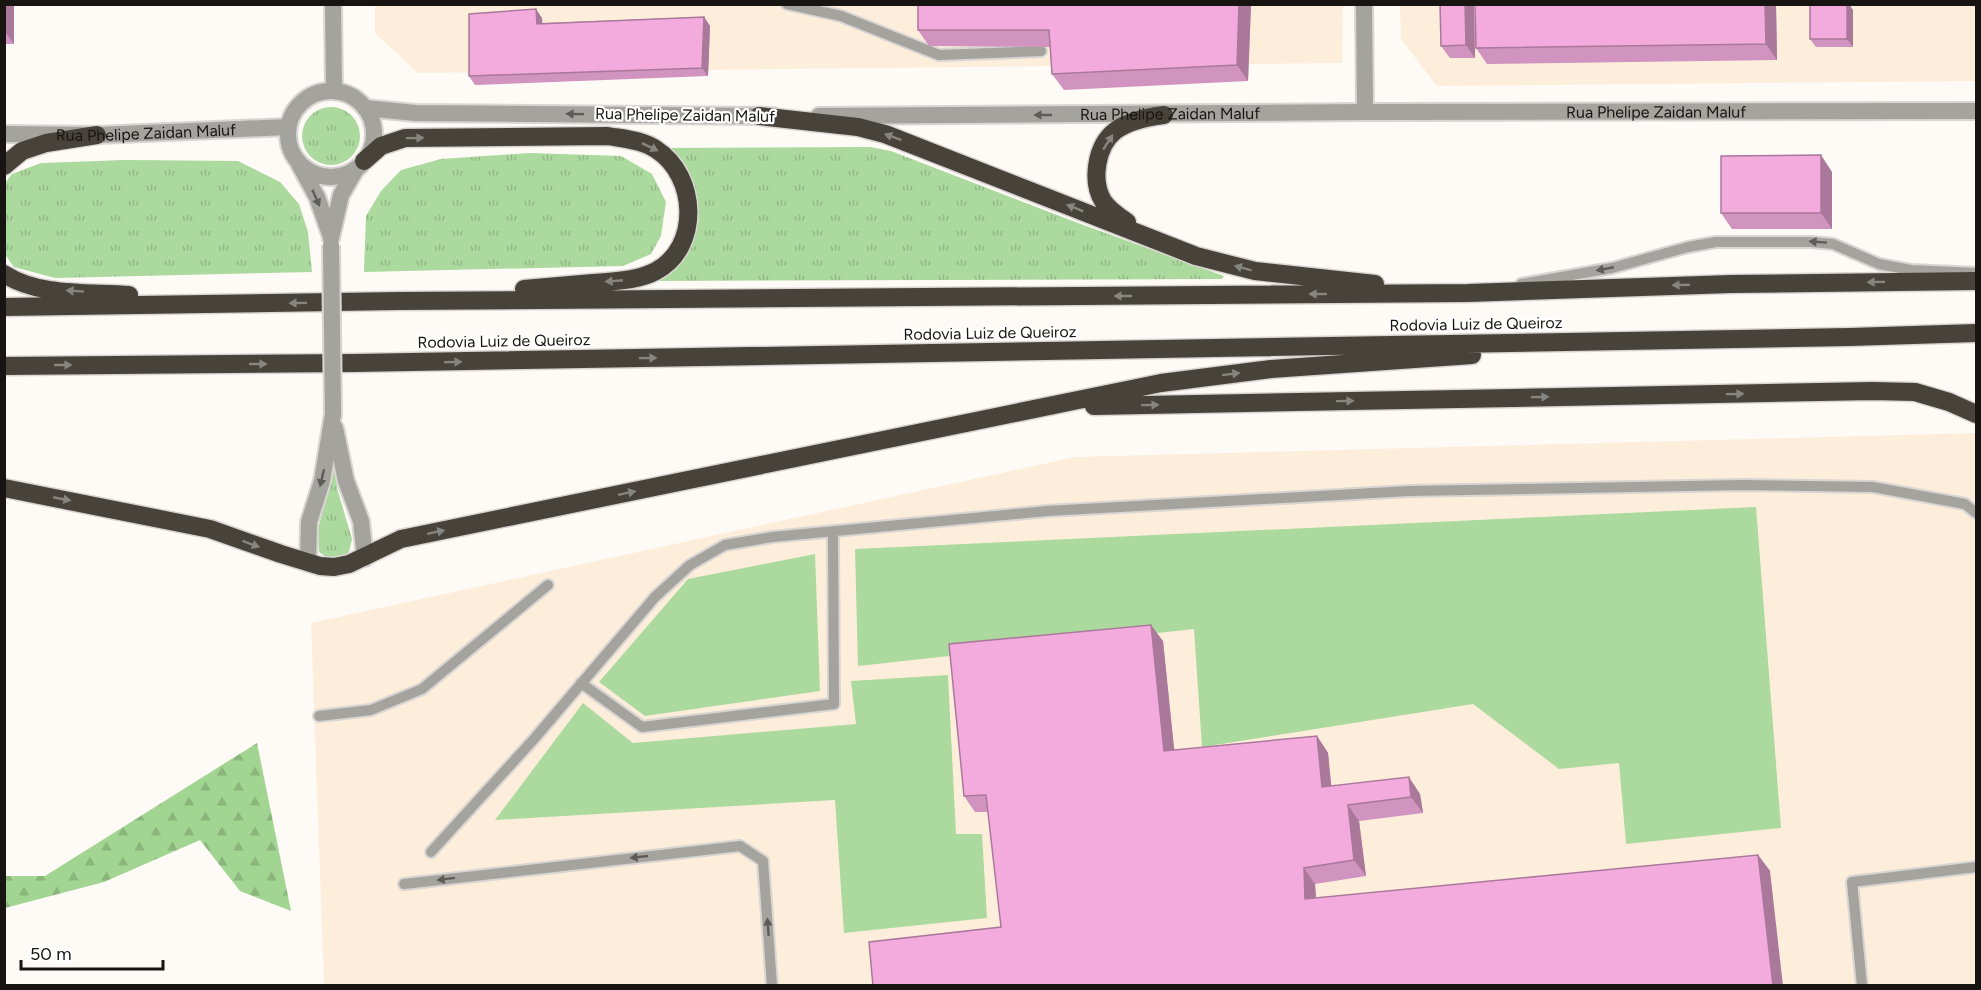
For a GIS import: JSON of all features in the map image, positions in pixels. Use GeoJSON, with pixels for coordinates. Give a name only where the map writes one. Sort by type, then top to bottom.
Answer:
{"type":"FeatureCollection","features":[{"type":"Feature","properties":{"kind":"highway"},"geometry":{"type":"LineString","coordinates":[[1149,237],[1111,211],[1102,200],[1097,187],[1096,171],[1106,142],[1115,131],[1146,118],[1164,115]]}},
{"type":"Feature","properties":{"kind":"highway"},"geometry":{"type":"LineString","coordinates":[[759,117],[858,127],[885,134],[1196,256],[1255,272],[1468,293]]}},
{"type":"Feature","properties":{"kind":"highway"},"geometry":{"type":"LineString","coordinates":[[4,166],[22,151],[46,143],[97,135]]}},
{"type":"Feature","properties":{"kind":"highway"},"geometry":{"type":"LineString","coordinates":[[360,165],[381,146],[405,138],[608,136],[634,140],[656,149],[670,161],[688,197],[689,215],[685,240],[673,258],[658,270],[638,279],[399,301]]}},
{"type":"Feature","properties":{"kind":"highway"},"geometry":{"type":"LineString","coordinates":[[4,274],[40,289],[259,304]]}},
{"type":"Feature","properties":{"kind":"highway","name":"Rodovia Luiz de Queiroz"},"geometry":{"type":"LineString","coordinates":[[4,308],[399,301],[1468,293],[1731,284],[1977,281]]}},
{"type":"Feature","properties":{"kind":"highway","name":"Rodovia Luiz de Queiroz"},"geometry":{"type":"LineString","coordinates":[[4,366],[354,363],[1702,340],[1977,333]]}},
{"type":"Feature","properties":{"kind":"highway"},"geometry":{"type":"LineString","coordinates":[[4,488],[210,529],[308,563],[334,567],[365,558],[401,539],[1161,383],[1271,369],[1702,340]]}},
{"type":"Feature","properties":{"kind":"highway"},"geometry":{"type":"LineString","coordinates":[[1050,406],[1873,391],[1915,392],[1949,402],[1977,414]]}},
{"type":"Feature","properties":{"kind":"street"},"geometry":{"type":"LineString","coordinates":[[333,4],[334,92]]}},
{"type":"Feature","properties":{"kind":"street"},"geometry":{"type":"LineString","coordinates":[[1364,4],[1365,112]]}},
{"type":"Feature","properties":{"kind":"street"},"geometry":{"type":"LineString","coordinates":[[308,563],[309,522],[322,481],[333,417],[331,241],[341,195],[370,152],[374,140],[371,118],[356,99],[346,94],[322,92],[301,103],[294,112],[288,127],[288,142],[317,197],[331,241]]}},
{"type":"Feature","properties":{"kind":"street","name":"Rua Phelipe Zaidan Maluf"},"geometry":{"type":"LineString","coordinates":[[365,108],[415,113],[759,117],[1365,112],[1977,111]]}},
{"type":"Feature","properties":{"kind":"street","name":"Rua Phelipe Zaidan Maluf"},"geometry":{"type":"LineString","coordinates":[[4,134],[97,135],[288,127]]}},
{"type":"Feature","properties":{"kind":"street"},"geometry":{"type":"LineString","coordinates":[[297,160],[306,169],[318,175],[331,177],[344,175],[360,165]]}},
{"type":"Feature","properties":{"kind":"street"},"geometry":{"type":"LineString","coordinates":[[333,417],[346,481],[360,521],[365,558]]}},
{"type":"Feature","properties":{"kind":"lane"},"geometry":{"type":"LineString","coordinates":[[787,4],[841,16],[939,55],[1041,51]]}},
{"type":"Feature","properties":{"kind":"lane"},"geometry":{"type":"LineString","coordinates":[[1468,293],[1612,268],[1716,242],[1833,244],[1879,264],[1911,270],[1977,273]]}},
{"type":"Feature","properties":{"kind":"lane"},"geometry":{"type":"LineString","coordinates":[[431,852],[534,739],[655,597],[690,565],[725,545],[772,537],[1047,511],[1480,489],[1741,485],[1873,487],[1965,504],[1977,513]]}},
{"type":"Feature","properties":{"kind":"lane"},"geometry":{"type":"LineString","coordinates":[[581,683],[642,727],[834,704],[832,531]]}},
{"type":"Feature","properties":{"kind":"lane"},"geometry":{"type":"LineString","coordinates":[[319,716],[371,710],[422,689],[548,585]]}},
{"type":"Feature","properties":{"kind":"lane"},"geometry":{"type":"LineString","coordinates":[[404,884],[740,846],[763,861],[772,986]]}},
{"type":"Feature","properties":{"kind":"lane"},"geometry":{"type":"LineString","coordinates":[[1862,986],[1852,882],[1977,867]]}},
{"type":"Feature","properties":{"kind":"shaded area"},"geometry":{"type":"Polygon","coordinates":[[[375,4],[1343,5],[1342,63],[418,73],[375,33],[375,4]]]}},
{"type":"Feature","properties":{"kind":"shaded area"},"geometry":{"type":"Polygon","coordinates":[[[1400,5],[1976,5],[1976,81],[1437,86],[1401,39],[1400,5]]]}},
{"type":"Feature","properties":{"kind":"shaded area"},"geometry":{"type":"Polygon","coordinates":[[[1976,433],[1976,985],[324,985],[311,623],[1075,457],[1976,433]]]}},
{"type":"Feature","properties":{"kind":"green space"},"geometry":{"type":"Polygon","coordinates":[[[325,107],[337,107],[352,115],[360,130],[360,142],[352,157],[337,165],[325,165],[310,157],[302,142],[302,130],[310,115],[325,107]]]}},
{"type":"Feature","properties":{"kind":"green space"},"geometry":{"type":"Polygon","coordinates":[[[870,147],[891,151],[1224,276],[1222,279],[651,281],[690,240],[665,148],[870,147]]]}},
{"type":"Feature","properties":{"kind":"green space"},"geometry":{"type":"Polygon","coordinates":[[[530,153],[621,156],[652,174],[666,202],[661,236],[651,254],[623,266],[364,272],[366,216],[381,191],[401,170],[441,159],[530,153]]]}},
{"type":"Feature","properties":{"kind":"green space"},"geometry":{"type":"Polygon","coordinates":[[[125,160],[238,161],[280,182],[299,204],[308,232],[312,272],[55,278],[14,267],[4,253],[5,183],[12,174],[41,163],[125,160]]]}},
{"type":"Feature","properties":{"kind":"green space"},"geometry":{"type":"Polygon","coordinates":[[[335,450],[337,488],[352,539],[349,552],[339,558],[329,559],[319,552],[318,529],[335,450]]]}},
{"type":"Feature","properties":{"kind":"green space"},"geometry":{"type":"Polygon","coordinates":[[[1756,507],[1781,828],[1626,844],[1619,763],[1559,769],[1473,704],[1202,747],[1194,629],[858,666],[855,549],[1756,507]]]}},
{"type":"Feature","properties":{"kind":"green space"},"geometry":{"type":"Polygon","coordinates":[[[815,554],[820,691],[645,716],[599,682],[688,579],[815,554]]]}},
{"type":"Feature","properties":{"kind":"green space"},"geometry":{"type":"Polygon","coordinates":[[[948,675],[956,834],[982,834],[987,918],[844,933],[835,800],[495,820],[583,703],[633,743],[856,724],[851,681],[948,675]]]}},
{"type":"Feature","properties":{"kind":"green space"},"geometry":{"type":"Polygon","coordinates":[[[257,743],[291,911],[240,891],[200,840],[104,882],[5,908],[5,876],[45,876],[257,743]]]}},
{"type":"Feature","properties":{"kind":"building"},"geometry":{"type":"Polygon","coordinates":[[[918,4],[1239,4],[1237,65],[1052,74],[1049,30],[918,30],[918,4]]]}},
{"type":"Feature","properties":{"kind":"building"},"geometry":{"type":"Polygon","coordinates":[[[1440,4],[1465,4],[1466,45],[1441,46],[1440,4]]]}},
{"type":"Feature","properties":{"kind":"building"},"geometry":{"type":"Polygon","coordinates":[[[1475,4],[1765,4],[1766,44],[1476,48],[1475,4]]]}},
{"type":"Feature","properties":{"kind":"building"},"geometry":{"type":"Polygon","coordinates":[[[1810,4],[1847,4],[1847,39],[1810,39],[1810,4]]]}},
{"type":"Feature","properties":{"kind":"building"},"geometry":{"type":"Polygon","coordinates":[[[536,9],[537,24],[704,17],[702,68],[469,76],[469,14],[536,9]]]}},
{"type":"Feature","properties":{"kind":"building"},"geometry":{"type":"Polygon","coordinates":[[[1821,155],[1821,213],[1721,213],[1721,156],[1821,155]]]}},
{"type":"Feature","properties":{"kind":"building"},"geometry":{"type":"Polygon","coordinates":[[[1151,625],[1164,751],[1317,736],[1322,787],[1409,777],[1411,797],[1348,805],[1354,860],[1304,868],[1305,899],[1758,855],[1773,986],[873,986],[869,942],[1001,927],[986,795],[964,796],[949,644],[1151,625]]]}}]}
